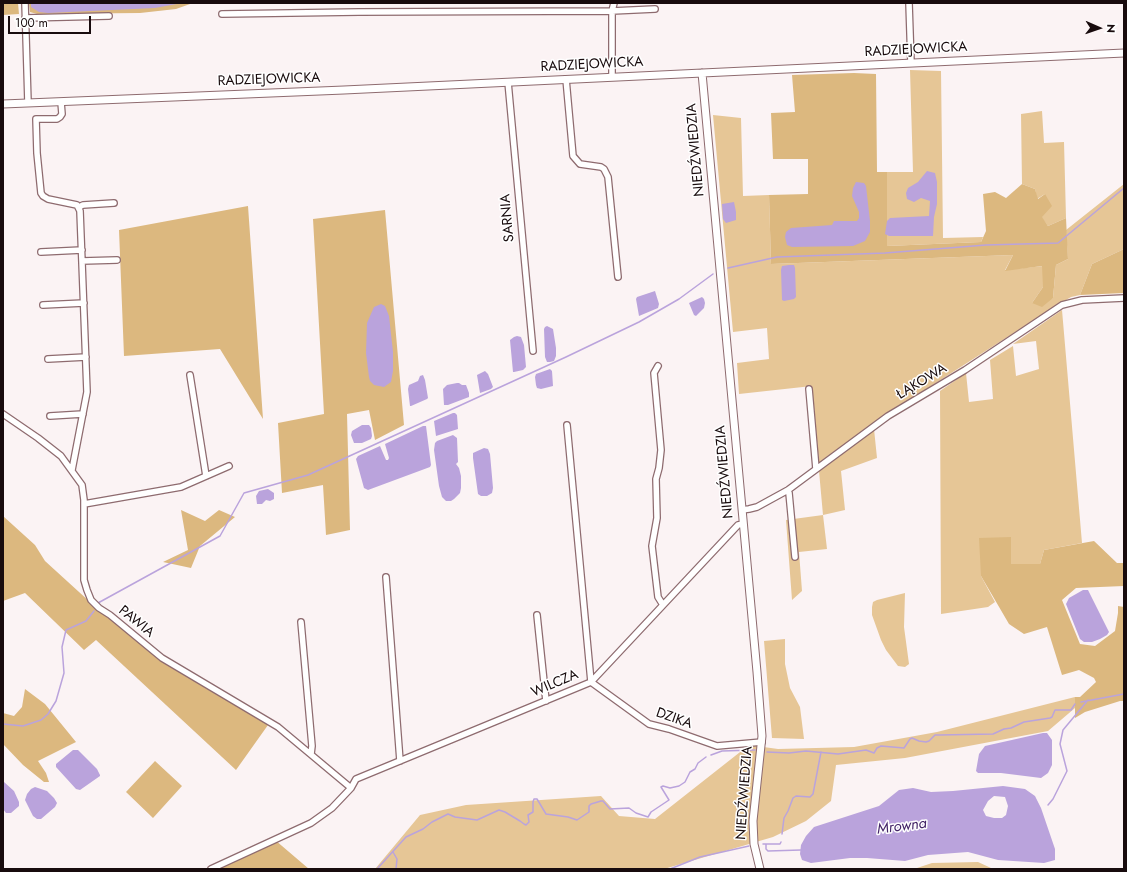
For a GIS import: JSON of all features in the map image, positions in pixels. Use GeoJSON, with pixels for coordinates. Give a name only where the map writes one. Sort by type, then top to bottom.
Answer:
{"type":"FeatureCollection","features":[{"type":"Feature","properties":{"kind":"main road","name":"RADZIEJOWICKA"},"geometry":{"type":"LineString","coordinates":[[3,104],[1124,53]]}},
{"type":"Feature","properties":{"kind":"main road","name":"NIEDŹWIEDZIA"},"geometry":{"type":"LineString","coordinates":[[702,73],[758,672],[762,742],[753,821],[756,858],[760,869]]}},
{"type":"Feature","properties":{"kind":"street"},"geometry":{"type":"LineString","coordinates":[[25,3],[28,103]]}},
{"type":"Feature","properties":{"kind":"street"},"geometry":{"type":"LineString","coordinates":[[612,77],[612,12],[614,3]]}},
{"type":"Feature","properties":{"kind":"street"},"geometry":{"type":"LineString","coordinates":[[909,3],[911,63]]}},
{"type":"Feature","properties":{"kind":"street"},"geometry":{"type":"LineString","coordinates":[[222,14],[359,12],[612,12],[655,10]]}},
{"type":"Feature","properties":{"kind":"street"},"geometry":{"type":"LineString","coordinates":[[26,18],[108,16]]}},
{"type":"Feature","properties":{"kind":"street"},"geometry":{"type":"LineString","coordinates":[[566,79],[574,156],[580,164],[601,167],[604,169],[608,177],[618,277]]}},
{"type":"Feature","properties":{"kind":"street","name":"SARNIA"},"geometry":{"type":"LineString","coordinates":[[508,82],[533,351]]}},
{"type":"Feature","properties":{"kind":"street"},"geometry":{"type":"LineString","coordinates":[[62,102],[62,114],[57,119],[36,119],[37,153],[41,193],[42,196],[48,199],[77,205],[79,207]]}},
{"type":"Feature","properties":{"kind":"street"},"geometry":{"type":"LineString","coordinates":[[79,207],[83,204],[114,203]]}},
{"type":"Feature","properties":{"kind":"street"},"geometry":{"type":"LineString","coordinates":[[72,470],[87,392],[79,207]]}},
{"type":"Feature","properties":{"kind":"street"},"geometry":{"type":"LineString","coordinates":[[41,252],[82,250]]}},
{"type":"Feature","properties":{"kind":"street"},"geometry":{"type":"LineString","coordinates":[[82,261],[117,260]]}},
{"type":"Feature","properties":{"kind":"street","name":"ŁĄKOWA"},"geometry":{"type":"LineString","coordinates":[[742,510],[757,507],[788,490],[888,416],[965,370],[1062,305],[1090,299],[1124,298]]}},
{"type":"Feature","properties":{"kind":"street"},"geometry":{"type":"LineString","coordinates":[[43,305],[84,303]]}},
{"type":"Feature","properties":{"kind":"street"},"geometry":{"type":"LineString","coordinates":[[48,359],[86,357]]}},
{"type":"Feature","properties":{"kind":"street"},"geometry":{"type":"LineString","coordinates":[[658,366],[654,373],[662,450],[656,479],[657,518],[652,546],[658,597],[662,605]]}},
{"type":"Feature","properties":{"kind":"street"},"geometry":{"type":"LineString","coordinates":[[190,375],[206,476]]}},
{"type":"Feature","properties":{"kind":"street"},"geometry":{"type":"LineString","coordinates":[[809,389],[816,469]]}},
{"type":"Feature","properties":{"kind":"street","name":"PAWIA"},"geometry":{"type":"LineString","coordinates":[[3,414],[41,440],[61,456],[82,485],[84,504],[84,580],[92,600],[99,608],[110,615],[162,658],[278,727],[351,788]]}},
{"type":"Feature","properties":{"kind":"street"},"geometry":{"type":"LineString","coordinates":[[50,416],[83,414]]}},
{"type":"Feature","properties":{"kind":"street"},"geometry":{"type":"LineString","coordinates":[[567,425],[591,682]]}},
{"type":"Feature","properties":{"kind":"street"},"geometry":{"type":"LineString","coordinates":[[84,504],[181,487],[229,466]]}},
{"type":"Feature","properties":{"kind":"street"},"geometry":{"type":"LineString","coordinates":[[788,490],[795,557]]}},
{"type":"Feature","properties":{"kind":"street","name":"WILCZA"},"geometry":{"type":"LineString","coordinates":[[211,869],[311,823],[332,808],[351,788],[356,779],[591,682],[738,525],[743,524]]}},
{"type":"Feature","properties":{"kind":"street"},"geometry":{"type":"LineString","coordinates":[[386,577],[400,761]]}},
{"type":"Feature","properties":{"kind":"street"},"geometry":{"type":"LineString","coordinates":[[537,615],[546,701]]}},
{"type":"Feature","properties":{"kind":"street"},"geometry":{"type":"LineString","coordinates":[[301,622],[312,746],[311,754]]}},
{"type":"Feature","properties":{"kind":"street","name":"DZIKA"},"geometry":{"type":"LineString","coordinates":[[591,682],[649,724],[669,729],[717,746],[762,742]]}},
{"type":"Feature","properties":{"kind":"shaded area"},"geometry":{"type":"Polygon","coordinates":[[[3,3],[18,3],[19,14],[3,15],[3,3]]]}},
{"type":"Feature","properties":{"kind":"shaded area"},"geometry":{"type":"Polygon","coordinates":[[[29,3],[193,3],[176,9],[140,13],[37,14],[30,12],[29,3]]]}},
{"type":"Feature","properties":{"kind":"shaded area"},"geometry":{"type":"Polygon","coordinates":[[[910,70],[941,71],[943,238],[983,237],[981,242],[887,246],[887,172],[913,172],[910,70]]]}},
{"type":"Feature","properties":{"kind":"shaded area"},"geometry":{"type":"Polygon","coordinates":[[[854,73],[876,74],[877,172],[887,172],[887,246],[981,242],[986,231],[983,194],[995,192],[1006,198],[1022,184],[1035,189],[1038,199],[1045,194],[1052,206],[1042,217],[1048,226],[1066,218],[1068,259],[1056,265],[1053,298],[1042,307],[1032,303],[1043,287],[1042,266],[1005,271],[1013,255],[771,264],[769,195],[808,194],[808,159],[773,159],[771,113],[795,112],[792,75],[854,73]]]}},
{"type":"Feature","properties":{"kind":"shaded area"},"geometry":{"type":"Polygon","coordinates":[[[1042,111],[1044,143],[1064,142],[1066,218],[1048,226],[1041,217],[1045,194],[1037,199],[1035,189],[1022,184],[1021,114],[1042,111]]]}},
{"type":"Feature","properties":{"kind":"shaded area"},"geometry":{"type":"Polygon","coordinates":[[[713,115],[741,118],[743,196],[769,195],[771,264],[1013,255],[1005,270],[1043,266],[1043,287],[1032,303],[1053,298],[1056,265],[1068,259],[1066,230],[1124,184],[1124,249],[1092,264],[1080,295],[1071,297],[1048,311],[889,413],[819,463],[812,386],[739,394],[737,363],[769,359],[767,328],[733,332],[713,115]]]}},
{"type":"Feature","properties":{"kind":"shaded area"},"geometry":{"type":"Polygon","coordinates":[[[248,206],[263,419],[220,349],[124,356],[119,230],[248,206]]]}},
{"type":"Feature","properties":{"kind":"shaded area"},"geometry":{"type":"Polygon","coordinates":[[[385,210],[404,425],[375,440],[369,410],[347,414],[350,530],[326,535],[323,485],[282,493],[278,423],[324,414],[313,219],[385,210]]]}},
{"type":"Feature","properties":{"kind":"shaded area"},"geometry":{"type":"Polygon","coordinates":[[[1124,249],[1124,293],[1080,295],[1092,264],[1124,249]]]}},
{"type":"Feature","properties":{"kind":"shaded area"},"geometry":{"type":"Polygon","coordinates":[[[1062,310],[1082,543],[1044,550],[1040,564],[1011,564],[1011,537],[981,576],[995,602],[988,607],[941,614],[940,391],[966,373],[969,402],[993,399],[990,360],[1013,346],[1016,376],[1039,369],[1036,341],[1013,344],[1062,310]]]}},
{"type":"Feature","properties":{"kind":"shaded area"},"geometry":{"type":"Polygon","coordinates":[[[874,429],[877,458],[841,471],[845,510],[823,515],[819,471],[874,429]]]}},
{"type":"Feature","properties":{"kind":"shaded area"},"geometry":{"type":"Polygon","coordinates":[[[181,510],[205,521],[219,510],[235,517],[200,546],[191,568],[163,562],[188,550],[181,510]]]}},
{"type":"Feature","properties":{"kind":"shaded area"},"geometry":{"type":"Polygon","coordinates":[[[823,515],[827,549],[799,552],[802,591],[792,600],[786,520],[823,515]]]}},
{"type":"Feature","properties":{"kind":"shaded area"},"geometry":{"type":"Polygon","coordinates":[[[3,516],[35,545],[45,561],[90,602],[161,660],[268,725],[236,770],[96,640],[84,650],[25,593],[3,601],[3,516]]]}},
{"type":"Feature","properties":{"kind":"shaded area"},"geometry":{"type":"Polygon","coordinates":[[[1011,537],[1011,564],[1040,564],[1044,550],[1094,541],[1117,563],[1124,563],[1124,586],[1076,588],[1062,600],[1080,644],[1095,646],[1115,631],[1118,606],[1124,607],[1124,701],[1085,712],[1075,718],[1075,697],[1080,697],[1096,682],[1094,678],[1079,670],[1062,675],[1047,627],[1024,634],[1009,624],[981,576],[979,538],[1011,537]]]}},
{"type":"Feature","properties":{"kind":"shaded area"},"geometry":{"type":"Polygon","coordinates":[[[905,593],[904,627],[909,664],[905,667],[898,666],[886,650],[872,615],[872,607],[873,602],[877,600],[905,593]]]}},
{"type":"Feature","properties":{"kind":"shaded area"},"geometry":{"type":"Polygon","coordinates":[[[785,639],[785,664],[790,688],[800,707],[804,739],[772,738],[764,641],[785,639]]]}},
{"type":"Feature","properties":{"kind":"shaded area"},"geometry":{"type":"Polygon","coordinates":[[[25,689],[45,704],[76,742],[38,761],[46,773],[49,782],[44,782],[23,765],[3,744],[3,713],[14,716],[22,707],[25,689]]]}},
{"type":"Feature","properties":{"kind":"shaded area"},"geometry":{"type":"Polygon","coordinates":[[[1075,697],[1075,708],[1048,731],[905,758],[836,765],[831,801],[806,821],[773,837],[664,869],[375,869],[420,815],[466,805],[601,796],[619,816],[655,819],[749,745],[778,749],[854,747],[937,732],[1075,697]]]}},
{"type":"Feature","properties":{"kind":"shaded area"},"geometry":{"type":"Polygon","coordinates":[[[155,761],[182,786],[153,818],[126,792],[155,761]]]}},
{"type":"Feature","properties":{"kind":"shaded area"},"geometry":{"type":"Polygon","coordinates":[[[275,840],[309,869],[207,869],[275,840]]]}},
{"type":"Feature","properties":{"kind":"shaded area"},"geometry":{"type":"Polygon","coordinates":[[[978,862],[991,868],[1002,869],[914,869],[932,863],[978,862]]]}},
{"type":"Feature","properties":{"kind":"water"},"geometry":{"type":"Polygon","coordinates":[[[31,3],[182,3],[155,8],[48,13],[39,12],[31,7],[31,3]]]}},
{"type":"Feature","properties":{"kind":"water"},"geometry":{"type":"Polygon","coordinates":[[[927,171],[935,173],[937,182],[937,204],[934,217],[933,236],[889,236],[885,234],[887,221],[890,218],[929,216],[930,201],[921,198],[914,202],[907,199],[906,193],[908,188],[918,182],[927,171]]]}},
{"type":"Feature","properties":{"kind":"water"},"geometry":{"type":"Polygon","coordinates":[[[856,182],[864,183],[866,186],[870,232],[865,241],[853,246],[792,247],[787,245],[785,237],[786,232],[791,228],[832,225],[834,221],[857,221],[859,218],[859,212],[852,196],[853,188],[856,182]]]}},
{"type":"Feature","properties":{"kind":"water"},"geometry":{"type":"Polygon","coordinates":[[[734,202],[736,220],[726,223],[723,219],[722,204],[734,202]]]}},
{"type":"Feature","properties":{"kind":"water"},"geometry":{"type":"Polygon","coordinates":[[[794,265],[795,268],[796,297],[794,299],[784,301],[782,300],[781,270],[782,266],[794,265]]]}},
{"type":"Feature","properties":{"kind":"water"},"geometry":{"type":"Polygon","coordinates":[[[655,291],[659,304],[658,308],[639,316],[636,299],[637,297],[655,291]]]}},
{"type":"Feature","properties":{"kind":"water"},"geometry":{"type":"Polygon","coordinates":[[[702,297],[705,303],[704,308],[696,316],[694,315],[689,303],[702,297]]]}},
{"type":"Feature","properties":{"kind":"water"},"geometry":{"type":"Polygon","coordinates":[[[381,304],[385,306],[389,316],[393,352],[393,371],[391,382],[384,387],[374,385],[370,381],[366,353],[367,323],[374,307],[381,304]]]}},
{"type":"Feature","properties":{"kind":"water"},"geometry":{"type":"Polygon","coordinates":[[[547,326],[553,329],[556,348],[556,356],[554,361],[550,362],[547,362],[545,357],[544,329],[547,326]]]}},
{"type":"Feature","properties":{"kind":"water"},"geometry":{"type":"Polygon","coordinates":[[[517,336],[521,337],[524,345],[526,367],[523,370],[513,372],[510,340],[517,336]]]}},
{"type":"Feature","properties":{"kind":"water"},"geometry":{"type":"Polygon","coordinates":[[[550,369],[552,371],[553,386],[541,389],[537,388],[535,377],[536,374],[550,369]]]}},
{"type":"Feature","properties":{"kind":"water"},"geometry":{"type":"Polygon","coordinates":[[[485,371],[488,374],[493,387],[480,393],[477,375],[485,371]]]}},
{"type":"Feature","properties":{"kind":"water"},"geometry":{"type":"Polygon","coordinates":[[[423,375],[428,398],[410,406],[409,385],[418,381],[420,376],[423,375]]]}},
{"type":"Feature","properties":{"kind":"water"},"geometry":{"type":"Polygon","coordinates":[[[457,383],[466,385],[469,397],[448,405],[444,405],[443,389],[447,385],[457,383]]]}},
{"type":"Feature","properties":{"kind":"water"},"geometry":{"type":"Polygon","coordinates":[[[453,413],[457,415],[458,429],[436,436],[434,421],[453,413]]]}},
{"type":"Feature","properties":{"kind":"water"},"geometry":{"type":"Polygon","coordinates":[[[362,425],[369,425],[371,428],[371,439],[362,443],[354,443],[351,435],[352,431],[362,425]]]}},
{"type":"Feature","properties":{"kind":"water"},"geometry":{"type":"Polygon","coordinates":[[[423,426],[426,426],[430,467],[368,490],[364,488],[356,459],[358,456],[380,446],[386,460],[388,460],[389,458],[385,444],[423,426]]]}},
{"type":"Feature","properties":{"kind":"water"},"geometry":{"type":"Polygon","coordinates":[[[453,435],[457,438],[458,462],[456,464],[459,468],[461,476],[461,488],[460,493],[454,499],[451,501],[446,501],[442,497],[439,486],[434,450],[435,443],[437,441],[453,435]]]}},
{"type":"Feature","properties":{"kind":"water"},"geometry":{"type":"Polygon","coordinates":[[[484,448],[488,449],[490,454],[493,488],[492,493],[487,496],[481,496],[478,494],[473,453],[484,448]]]}},
{"type":"Feature","properties":{"kind":"water"},"geometry":{"type":"Polygon","coordinates":[[[268,489],[274,493],[274,499],[270,501],[266,500],[262,504],[257,504],[256,496],[259,491],[268,489]]]}},
{"type":"Feature","properties":{"kind":"water"},"geometry":{"type":"Polygon","coordinates":[[[1083,590],[1088,590],[1109,632],[1107,635],[1092,642],[1084,642],[1080,639],[1066,604],[1069,598],[1083,590]]]}},
{"type":"Feature","properties":{"kind":"water"},"geometry":{"type":"Polygon","coordinates":[[[1047,733],[1052,740],[1052,765],[1048,773],[1041,778],[1001,773],[978,773],[976,771],[979,754],[985,746],[1047,733]]]}},
{"type":"Feature","properties":{"kind":"water"},"geometry":{"type":"Polygon","coordinates":[[[73,750],[78,750],[97,769],[100,775],[80,790],[76,789],[56,767],[56,764],[73,750]]]}},
{"type":"Feature","properties":{"kind":"water"},"geometry":{"type":"Polygon","coordinates":[[[3,774],[4,782],[14,791],[19,802],[19,806],[11,813],[6,813],[3,809],[3,774]]]}},
{"type":"Feature","properties":{"kind":"water"},"geometry":{"type":"Polygon","coordinates":[[[1003,786],[1025,789],[1035,796],[1041,808],[1055,849],[1055,860],[1044,863],[998,860],[968,852],[928,855],[905,861],[850,858],[811,863],[802,860],[800,854],[801,845],[806,836],[814,827],[879,806],[899,790],[913,788],[931,792],[1003,786]],[[994,796],[988,801],[983,810],[986,816],[1002,818],[1006,815],[1008,806],[1005,797],[994,796]]]}},
{"type":"Feature","properties":{"kind":"water"},"geometry":{"type":"Polygon","coordinates":[[[35,787],[47,791],[57,803],[55,807],[41,819],[37,819],[33,816],[25,800],[27,794],[35,787]]]}},
{"type":"Feature","properties":{"kind":"waterway"},"geometry":{"type":"LineString","coordinates":[[728,268],[777,257],[885,253],[986,245],[1058,243],[1124,188]]}},
{"type":"Feature","properties":{"kind":"waterway"},"geometry":{"type":"LineString","coordinates":[[98,603],[220,536],[244,493],[308,475],[566,357],[639,322],[679,299],[713,274]]}},
{"type":"Feature","properties":{"kind":"waterway"},"geometry":{"type":"LineString","coordinates":[[3,724],[23,726],[41,720],[48,714],[56,701],[64,673],[62,647],[66,630],[86,621],[94,611]]}},
{"type":"Feature","properties":{"kind":"waterway","name":"Mrowna"},"geometry":{"type":"LineString","coordinates":[[1081,702],[1124,694]]}},
{"type":"Feature","properties":{"kind":"waterway","name":"Mrowna"},"geometry":{"type":"LineString","coordinates":[[1048,805],[1053,799],[1067,771],[1060,744],[1063,730],[1088,700]]}},
{"type":"Feature","properties":{"kind":"waterway","name":"Mrowna"},"geometry":{"type":"LineString","coordinates":[[767,752],[789,753],[806,751],[838,754],[866,750],[874,753],[877,748],[881,746],[904,748],[912,738],[926,742],[935,735],[993,734],[1024,722],[1050,718],[1055,710],[1071,710],[1075,704]]}},
{"type":"Feature","properties":{"kind":"waterway","name":"Mrowna"},"geometry":{"type":"LineString","coordinates":[[711,755],[722,751],[755,750]]}},
{"type":"Feature","properties":{"kind":"waterway","name":"Mrowna"},"geometry":{"type":"LineString","coordinates":[[782,834],[784,818],[793,798],[796,796],[810,797],[813,794],[821,752]]}},
{"type":"Feature","properties":{"kind":"waterway","name":"Mrowna"},"geometry":{"type":"LineString","coordinates":[[377,869],[406,837],[448,814],[455,817],[477,820],[499,810],[526,825],[529,822],[528,815],[533,812],[534,799],[537,799],[546,814],[568,817],[577,820],[589,812],[589,806],[591,804],[601,801],[603,801],[610,809],[629,808],[636,813],[648,817],[651,812],[669,800],[661,787],[663,786],[670,788],[679,786],[685,782],[690,772],[695,769],[698,763],[706,757]]}},
{"type":"Feature","properties":{"kind":"waterway","name":"Mrowna"},"geometry":{"type":"LineString","coordinates":[[763,844],[780,844],[781,842]]}},
{"type":"Feature","properties":{"kind":"waterway","name":"Mrowna"},"geometry":{"type":"LineString","coordinates":[[766,844],[766,849],[768,851],[801,850]]}},
{"type":"Feature","properties":{"kind":"waterway","name":"Mrowna"},"geometry":{"type":"LineString","coordinates":[[670,869],[700,857],[749,846]]}},
{"type":"Feature","properties":{"kind":"waterway","name":"Mrowna"},"geometry":{"type":"LineString","coordinates":[[393,852],[397,859],[396,869]]}}]}
